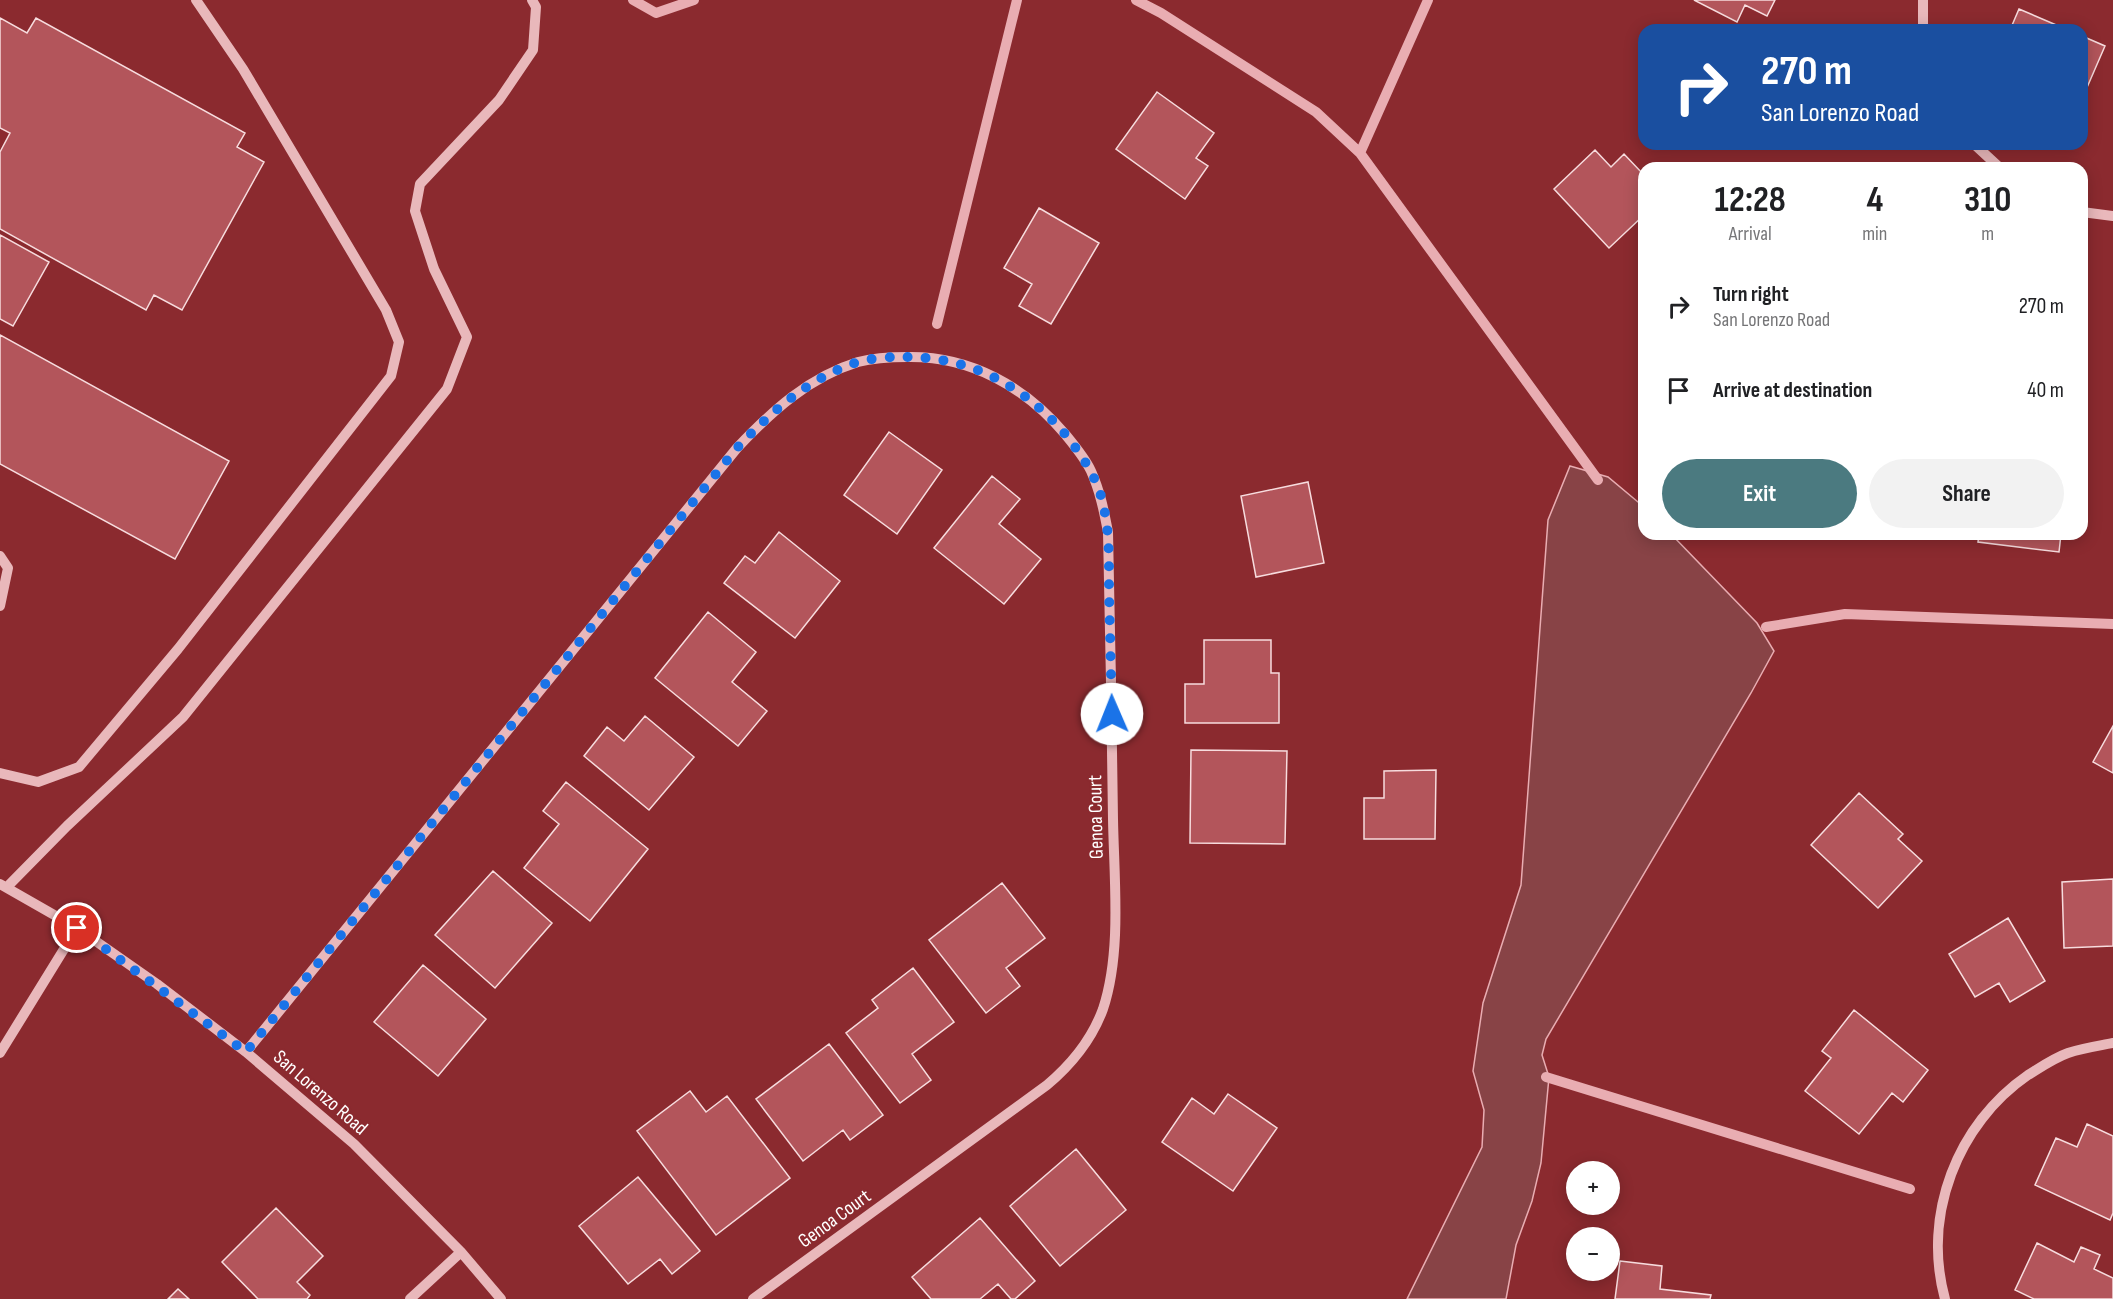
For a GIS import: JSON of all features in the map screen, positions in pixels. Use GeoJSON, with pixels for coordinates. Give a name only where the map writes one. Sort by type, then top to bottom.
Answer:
{"type":"FeatureCollection","features":[{"type":"Feature","properties":{"kind":"street"},"geometry":{"type":"LineString","coordinates":[[0,773],[38,782],[79,767],[178,649],[391,376],[399,342],[386,310],[243,69],[196,0]]}},
{"type":"Feature","properties":{"kind":"street"},"geometry":{"type":"LineString","coordinates":[[3,885],[183,717],[447,388],[467,337],[434,269],[416,211],[420,184],[500,100],[533,50],[536,7],[532,0]]}},
{"type":"Feature","properties":{"kind":"street"},"geometry":{"type":"LineString","coordinates":[[1923,0],[1923,24]]}},
{"type":"Feature","properties":{"kind":"street"},"geometry":{"type":"LineString","coordinates":[[1980,150],[1994,162]]}},
{"type":"Feature","properties":{"kind":"street"},"geometry":{"type":"LineString","coordinates":[[2088,213],[2113,216]]}},
{"type":"Feature","properties":{"kind":"street","name":"Genoa Court"},"geometry":{"type":"LineString","coordinates":[[246,1052],[729,457],[768,415],[806,387],[830,373],[860,362],[893,357],[922,357],[952,361],[980,369],[1034,402],[1054,421],[1090,469],[1105,514],[1108,532],[1115,953],[1103,1010],[1079,1054],[1047,1085],[753,1299]]}},
{"type":"Feature","properties":{"kind":"street"},"geometry":{"type":"LineString","coordinates":[[0,556],[8,568],[0,606]]}},
{"type":"Feature","properties":{"kind":"street","name":"San Lorenzo Road"},"geometry":{"type":"LineString","coordinates":[[3,885],[77,928],[246,1052],[354,1144],[461,1252],[501,1299]]}},
{"type":"Feature","properties":{"kind":"street"},"geometry":{"type":"LineString","coordinates":[[0,1053],[77,928]]}},
{"type":"Feature","properties":{"kind":"street"},"geometry":{"type":"LineString","coordinates":[[1945,1299],[1938,1259],[1938,1230],[1946,1188],[1966,1140],[1988,1111],[2011,1087],[2042,1066],[2068,1053],[2113,1043]]}},
{"type":"Feature","properties":{"kind":"street"},"geometry":{"type":"LineString","coordinates":[[410,1299],[461,1252]]}},
{"type":"Feature","properties":{"kind":"shaded area"},"geometry":{"type":"Polygon","coordinates":[[[1570,466],[1608,477],[1638,502],[1638,540],[1677,540],[1757,623],[1774,651],[1546,1039],[1542,1055],[1549,1077],[1541,1163],[1532,1201],[1516,1245],[1506,1299],[1407,1299],[1482,1147],[1484,1110],[1473,1071],[1483,1003],[1521,885],[1548,520],[1570,466]]]}},
{"type":"Feature","properties":{"kind":"building"},"geometry":{"type":"Polygon","coordinates":[[[1694,0],[1775,0],[1767,16],[1745,5],[1737,22],[1694,0]]]}},
{"type":"Feature","properties":{"kind":"building"},"geometry":{"type":"Polygon","coordinates":[[[2019,9],[2054,24],[2013,24],[2019,9]]]}},
{"type":"Feature","properties":{"kind":"building"},"geometry":{"type":"Polygon","coordinates":[[[0,18],[27,33],[36,18],[245,133],[237,147],[264,162],[182,310],[154,295],[146,310],[0,229],[0,152],[10,133],[0,128],[0,18]]]}},
{"type":"Feature","properties":{"kind":"building"},"geometry":{"type":"Polygon","coordinates":[[[2088,39],[2105,46],[2088,85],[2088,39]]]}},
{"type":"Feature","properties":{"kind":"building"},"geometry":{"type":"Polygon","coordinates":[[[1157,92],[1214,133],[1196,158],[1208,166],[1185,199],[1116,149],[1157,92]]]}},
{"type":"Feature","properties":{"kind":"building"},"geometry":{"type":"Polygon","coordinates":[[[1595,150],[1611,167],[1624,154],[1638,169],[1638,221],[1609,248],[1554,189],[1595,150]]]}},
{"type":"Feature","properties":{"kind":"building"},"geometry":{"type":"Polygon","coordinates":[[[1039,208],[1099,243],[1051,324],[1019,306],[1032,284],[1004,268],[1039,208]]]}},
{"type":"Feature","properties":{"kind":"building"},"geometry":{"type":"Polygon","coordinates":[[[0,235],[49,262],[13,326],[0,319],[0,235]]]}},
{"type":"Feature","properties":{"kind":"building"},"geometry":{"type":"Polygon","coordinates":[[[0,335],[229,461],[175,559],[0,464],[0,335]]]}},
{"type":"Feature","properties":{"kind":"building"},"geometry":{"type":"Polygon","coordinates":[[[889,432],[942,470],[897,534],[844,495],[889,432]]]}},
{"type":"Feature","properties":{"kind":"building"},"geometry":{"type":"Polygon","coordinates":[[[992,476],[1020,499],[999,524],[1041,559],[1004,604],[934,548],[992,476]]]}},
{"type":"Feature","properties":{"kind":"building"},"geometry":{"type":"Polygon","coordinates":[[[1308,482],[1324,563],[1256,577],[1241,496],[1308,482]]]}},
{"type":"Feature","properties":{"kind":"building"},"geometry":{"type":"Polygon","coordinates":[[[779,532],[840,581],[795,638],[724,583],[745,556],[755,563],[779,532]]]}},
{"type":"Feature","properties":{"kind":"building"},"geometry":{"type":"Polygon","coordinates":[[[1978,540],[2060,540],[2059,552],[1978,542],[1978,540]]]}},
{"type":"Feature","properties":{"kind":"building"},"geometry":{"type":"Polygon","coordinates":[[[708,612],[756,652],[732,682],[767,711],[738,746],[655,678],[708,612]]]}},
{"type":"Feature","properties":{"kind":"building"},"geometry":{"type":"Polygon","coordinates":[[[1204,640],[1271,640],[1271,673],[1279,673],[1279,723],[1185,723],[1185,684],[1204,684],[1204,640]]]}},
{"type":"Feature","properties":{"kind":"building"},"geometry":{"type":"Polygon","coordinates":[[[645,716],[694,757],[649,810],[584,756],[607,727],[624,741],[645,716]]]}},
{"type":"Feature","properties":{"kind":"building"},"geometry":{"type":"Polygon","coordinates":[[[2113,726],[2113,773],[2093,762],[2113,726]]]}},
{"type":"Feature","properties":{"kind":"building"},"geometry":{"type":"Polygon","coordinates":[[[1191,750],[1287,751],[1285,844],[1190,843],[1191,750]]]}},
{"type":"Feature","properties":{"kind":"building"},"geometry":{"type":"Polygon","coordinates":[[[1436,770],[1435,839],[1364,839],[1364,798],[1384,798],[1384,771],[1436,770]]]}},
{"type":"Feature","properties":{"kind":"building"},"geometry":{"type":"Polygon","coordinates":[[[566,782],[648,849],[590,921],[524,868],[559,824],[543,811],[566,782]]]}},
{"type":"Feature","properties":{"kind":"building"},"geometry":{"type":"Polygon","coordinates":[[[1859,793],[1903,834],[1898,839],[1922,861],[1878,908],[1811,845],[1859,793]]]}},
{"type":"Feature","properties":{"kind":"building"},"geometry":{"type":"Polygon","coordinates":[[[493,871],[552,923],[495,988],[435,935],[493,871]]]}},
{"type":"Feature","properties":{"kind":"building"},"geometry":{"type":"Polygon","coordinates":[[[2113,879],[2113,946],[2064,948],[2062,882],[2113,879]]]}},
{"type":"Feature","properties":{"kind":"building"},"geometry":{"type":"Polygon","coordinates":[[[1002,883],[1045,938],[1006,968],[1020,986],[986,1013],[929,940],[1002,883]]]}},
{"type":"Feature","properties":{"kind":"building"},"geometry":{"type":"Polygon","coordinates":[[[2008,918],[2045,981],[2010,1002],[1999,983],[1975,997],[1949,954],[2008,918]]]}},
{"type":"Feature","properties":{"kind":"building"},"geometry":{"type":"Polygon","coordinates":[[[423,965],[486,1019],[438,1076],[374,1022],[423,965]]]}},
{"type":"Feature","properties":{"kind":"building"},"geometry":{"type":"Polygon","coordinates":[[[913,968],[954,1022],[912,1054],[931,1080],[900,1103],[846,1033],[878,1008],[872,1000],[913,968]]]}},
{"type":"Feature","properties":{"kind":"building"},"geometry":{"type":"Polygon","coordinates":[[[1854,1010],[1928,1070],[1903,1102],[1892,1093],[1859,1134],[1805,1091],[1831,1058],[1822,1051],[1854,1010]]]}},
{"type":"Feature","properties":{"kind":"building"},"geometry":{"type":"Polygon","coordinates":[[[829,1044],[883,1115],[850,1140],[843,1130],[803,1161],[756,1099],[829,1044]]]}},
{"type":"Feature","properties":{"kind":"building"},"geometry":{"type":"Polygon","coordinates":[[[690,1091],[706,1112],[727,1096],[790,1178],[716,1235],[637,1131],[690,1091]]]}},
{"type":"Feature","properties":{"kind":"building"},"geometry":{"type":"Polygon","coordinates":[[[1228,1094],[1277,1128],[1233,1191],[1162,1142],[1192,1098],[1214,1114],[1228,1094]]]}},
{"type":"Feature","properties":{"kind":"building"},"geometry":{"type":"Polygon","coordinates":[[[2087,1124],[2113,1136],[2113,1213],[2110,1220],[2035,1185],[2056,1138],[2077,1147],[2087,1124]]]}},
{"type":"Feature","properties":{"kind":"building"},"geometry":{"type":"Polygon","coordinates":[[[1076,1149],[1126,1210],[1060,1266],[1010,1206],[1076,1149]]]}},
{"type":"Feature","properties":{"kind":"building"},"geometry":{"type":"Polygon","coordinates":[[[638,1177],[700,1251],[672,1274],[660,1259],[628,1284],[579,1226],[638,1177]]]}},
{"type":"Feature","properties":{"kind":"building"},"geometry":{"type":"Polygon","coordinates":[[[276,1208],[323,1256],[297,1282],[310,1295],[307,1299],[258,1299],[222,1262],[276,1208]]]}},
{"type":"Feature","properties":{"kind":"building"},"geometry":{"type":"Polygon","coordinates":[[[980,1218],[1035,1281],[1015,1299],[1011,1299],[998,1284],[980,1299],[931,1299],[912,1277],[980,1218]]]}},
{"type":"Feature","properties":{"kind":"building"},"geometry":{"type":"Polygon","coordinates":[[[2037,1243],[2074,1262],[2081,1247],[2100,1255],[2094,1269],[2113,1278],[2113,1299],[2034,1299],[2015,1290],[2037,1243]]]}},
{"type":"Feature","properties":{"kind":"building"},"geometry":{"type":"Polygon","coordinates":[[[1620,1261],[1662,1266],[1660,1289],[1711,1295],[1710,1299],[1615,1299],[1617,1281],[1620,1281],[1620,1261]]]}},
{"type":"Feature","properties":{"kind":"building"},"geometry":{"type":"Polygon","coordinates":[[[178,1289],[189,1299],[168,1299],[178,1289]]]}},
{"type":"Feature","properties":{"kind":"waterway"},"geometry":{"type":"LineString","coordinates":[[633,0],[656,13],[694,0]]}},
{"type":"Feature","properties":{"kind":"waterway"},"geometry":{"type":"LineString","coordinates":[[937,324],[1017,0]]}},
{"type":"Feature","properties":{"kind":"waterway"},"geometry":{"type":"LineString","coordinates":[[1136,0],[1161,13],[1316,112],[1360,153],[1598,480]]}},
{"type":"Feature","properties":{"kind":"waterway"},"geometry":{"type":"LineString","coordinates":[[1360,153],[1428,0]]}},
{"type":"Feature","properties":{"kind":"waterway"},"geometry":{"type":"LineString","coordinates":[[1766,627],[1845,614],[2113,624]]}},
{"type":"Feature","properties":{"kind":"waterway"},"geometry":{"type":"LineString","coordinates":[[1546,1077],[1910,1189]]}},
{"type":"Feature","properties":{"kind":"route"},"geometry":{"type":"LineString","coordinates":[[77,928],[157,984],[246,1052],[737,448],[768,415],[798,392],[830,373],[860,362],[893,357],[922,357],[952,361],[980,369],[1010,385],[1034,402],[1072,443],[1090,469],[1100,495],[1108,532],[1112,714]]}}]}
